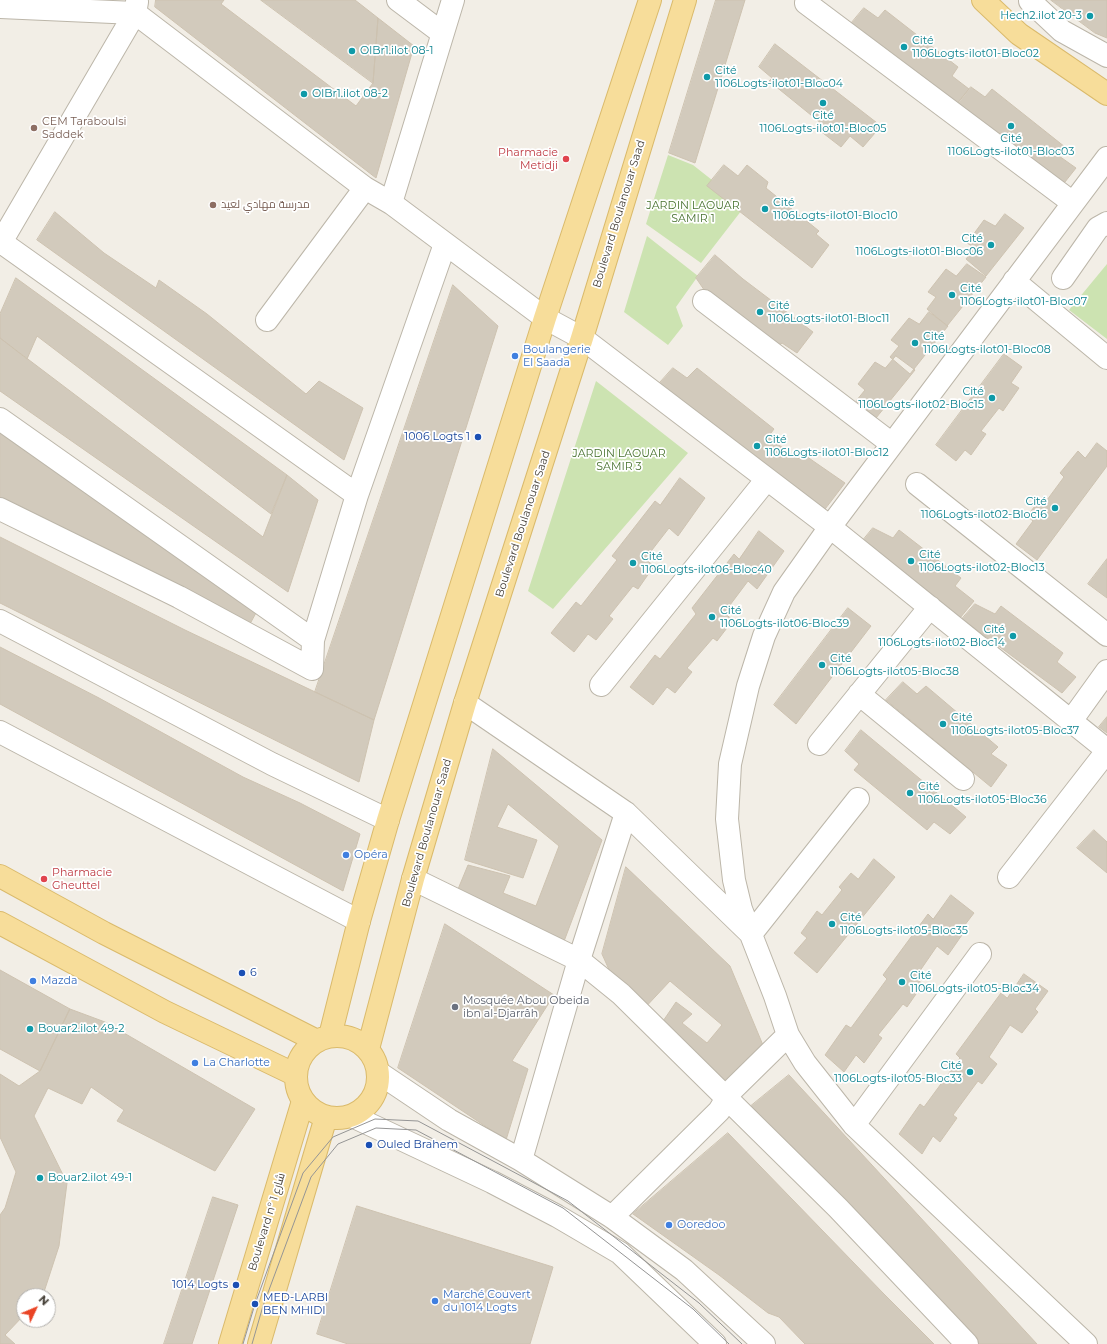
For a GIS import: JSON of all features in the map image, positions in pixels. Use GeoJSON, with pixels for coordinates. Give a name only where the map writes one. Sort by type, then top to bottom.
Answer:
{"type":"FeatureCollection","features":[{"type":"Feature","properties":{"kind":"main road"},"geometry":{"type":"LineString","coordinates":[[324,1039],[388,820],[545,318],[650,0]]}},
{"type":"Feature","properties":{"kind":"main road","name":"Boulevard Boulanouar Saad"},"geometry":{"type":"LineString","coordinates":[[368,1049],[413,879],[465,703],[582,338],[685,0]]}},
{"type":"Feature","properties":{"kind":"main road"},"geometry":{"type":"LineString","coordinates":[[983,0],[1019,34],[1107,94]]}},
{"type":"Feature","properties":{"kind":"main road"},"geometry":{"type":"LineString","coordinates":[[0,876],[104,933],[324,1039]]}},
{"type":"Feature","properties":{"kind":"main road"},"geometry":{"type":"LineString","coordinates":[[0,923],[165,1012],[296,1075]]}},
{"type":"Feature","properties":{"kind":"main road"},"geometry":{"type":"LineString","coordinates":[[344,1036],[357,1041],[368,1049],[375,1060],[379,1074],[378,1087],[373,1099],[364,1109],[352,1116],[339,1119],[326,1117],[313,1111],[303,1101],[297,1088],[296,1075],[299,1061],[306,1050],[324,1039],[344,1036]]}},
{"type":"Feature","properties":{"kind":"main road","name":"Boulevard n° شارع 1"},"geometry":{"type":"LineString","coordinates":[[230,1344],[303,1101]]}},
{"type":"Feature","properties":{"kind":"main road"},"geometry":{"type":"LineString","coordinates":[[259,1344],[326,1117]]}},
{"type":"Feature","properties":{"kind":"street"},"geometry":{"type":"LineString","coordinates":[[398,0],[442,33]]}},
{"type":"Feature","properties":{"kind":"street"},"geometry":{"type":"LineString","coordinates":[[391,203],[453,0]]}},
{"type":"Feature","properties":{"kind":"street"},"geometry":{"type":"LineString","coordinates":[[1019,34],[1030,1],[1062,31],[1107,56]]}},
{"type":"Feature","properties":{"kind":"street"},"geometry":{"type":"LineString","coordinates":[[806,4],[1073,203]]}},
{"type":"Feature","properties":{"kind":"street"},"geometry":{"type":"LineString","coordinates":[[0,6],[136,7],[365,188],[391,203],[545,318],[582,338],[830,527],[1107,750],[1009,877]]}},
{"type":"Feature","properties":{"kind":"street"},"geometry":{"type":"LineString","coordinates":[[136,7],[0,243],[357,495]]}},
{"type":"Feature","properties":{"kind":"street"},"geometry":{"type":"LineString","coordinates":[[1086,1344],[854,1125],[804,1063],[788,1035],[741,909],[734,880],[727,819],[730,764],[748,686],[764,636],[784,592],[830,527],[1107,158]]}},
{"type":"Feature","properties":{"kind":"street"},"geometry":{"type":"LineString","coordinates":[[267,320],[365,188]]}},
{"type":"Feature","properties":{"kind":"street"},"geometry":{"type":"LineString","coordinates":[[1063,278],[1098,228],[1107,223]]}},
{"type":"Feature","properties":{"kind":"street"},"geometry":{"type":"LineString","coordinates":[[0,509],[179,598],[312,669],[313,640],[357,495],[445,244]]}},
{"type":"Feature","properties":{"kind":"street"},"geometry":{"type":"LineString","coordinates":[[1014,281],[1107,358]]}},
{"type":"Feature","properties":{"kind":"street"},"geometry":{"type":"LineString","coordinates":[[704,301],[892,444]]}},
{"type":"Feature","properties":{"kind":"street"},"geometry":{"type":"LineString","coordinates":[[0,419],[313,640]]}},
{"type":"Feature","properties":{"kind":"street"},"geometry":{"type":"LineString","coordinates":[[601,685],[767,479]]}},
{"type":"Feature","properties":{"kind":"street"},"geometry":{"type":"LineString","coordinates":[[917,484],[1107,635]]}},
{"type":"Feature","properties":{"kind":"street"},"geometry":{"type":"LineString","coordinates":[[819,744],[930,607]]}},
{"type":"Feature","properties":{"kind":"street"},"geometry":{"type":"LineString","coordinates":[[0,621],[272,764],[388,820]]}},
{"type":"Feature","properties":{"kind":"street"},"geometry":{"type":"LineString","coordinates":[[1071,721],[1107,670]]}},
{"type":"Feature","properties":{"kind":"street"},"geometry":{"type":"LineString","coordinates":[[859,694],[963,779]]}},
{"type":"Feature","properties":{"kind":"street"},"geometry":{"type":"LineString","coordinates":[[465,703],[626,813],[751,934]]}},
{"type":"Feature","properties":{"kind":"street"},"geometry":{"type":"LineString","coordinates":[[0,732],[359,921]]}},
{"type":"Feature","properties":{"kind":"street"},"geometry":{"type":"LineString","coordinates":[[751,934],[858,800]]}},
{"type":"Feature","properties":{"kind":"street"},"geometry":{"type":"LineString","coordinates":[[521,1160],[578,960],[626,813]]}},
{"type":"Feature","properties":{"kind":"street"},"geometry":{"type":"LineString","coordinates":[[413,879],[578,960],[621,994],[838,1208],[967,1344]]}},
{"type":"Feature","properties":{"kind":"street"},"geometry":{"type":"LineString","coordinates":[[854,1125],[980,954]]}},
{"type":"Feature","properties":{"kind":"street"},"geometry":{"type":"LineString","coordinates":[[612,1217],[719,1111],[732,1090],[788,1035]]}},
{"type":"Feature","properties":{"kind":"street"},"geometry":{"type":"LineString","coordinates":[[379,1074],[450,1120],[521,1160],[612,1217],[684,1270],[764,1344]]}},
{"type":"Feature","properties":{"kind":"street"},"geometry":{"type":"LineString","coordinates":[[352,1116],[498,1185],[557,1216],[620,1253],[715,1344]]}},
{"type":"Feature","properties":{"kind":"green space","name":"JARDIN LAOUAR SAMIR 1"},"geometry":{"type":"Polygon","coordinates":[[[668,155],[693,165],[745,206],[701,263],[646,224],[668,155]]]}},
{"type":"Feature","properties":{"kind":"green space"},"geometry":{"type":"Polygon","coordinates":[[[647,236],[698,276],[676,307],[683,326],[668,345],[624,312],[647,236]]]}},
{"type":"Feature","properties":{"kind":"green space"},"geometry":{"type":"Polygon","coordinates":[[[1107,264],[1107,339],[1069,310],[1107,264]]]}},
{"type":"Feature","properties":{"kind":"green space","name":"JARDIN LAOUAR SAMIR 3"},"geometry":{"type":"Polygon","coordinates":[[[596,381],[688,453],[553,609],[528,591],[596,381]]]}},
{"type":"Feature","properties":{"kind":"building","name":"OlBr1.ilot 08-2"},"geometry":{"type":"Polygon","coordinates":[[[156,0],[224,0],[221,4],[356,106],[373,83],[378,18],[414,46],[376,178],[155,7],[156,0]]]}},
{"type":"Feature","properties":{"kind":"building","name":"OlBr1.ilot 08-1"},"geometry":{"type":"Polygon","coordinates":[[[261,0],[355,0],[378,18],[373,83],[261,0]]]}},
{"type":"Feature","properties":{"kind":"building","name":"Cité 1106Logts-ilot01-Bloc04"},"geometry":{"type":"Polygon","coordinates":[[[716,0],[745,0],[695,163],[669,153],[716,0]]]}},
{"type":"Feature","properties":{"kind":"building","name":"Hech2.ilot 20-3"},"geometry":{"type":"Polygon","coordinates":[[[1051,0],[1107,0],[1107,38],[1095,33],[1051,0]]]}},
{"type":"Feature","properties":{"kind":"building","name":"Cité 1106Logts-ilot01-Bloc02"},"geometry":{"type":"Polygon","coordinates":[[[864,8],[878,18],[885,10],[958,67],[952,76],[969,89],[954,107],[849,26],[864,8]]]}},
{"type":"Feature","properties":{"kind":"building","name":"Cité 1106Logts-ilot01-Bloc05"},"geometry":{"type":"Polygon","coordinates":[[[775,44],[881,126],[863,147],[850,136],[841,147],[819,130],[822,124],[769,81],[772,78],[759,67],[775,44]]]}},
{"type":"Feature","properties":{"kind":"building","name":"Cité 1106Logts-ilot01-Bloc03"},"geometry":{"type":"Polygon","coordinates":[[[971,87],[985,97],[992,89],[1065,147],[1059,156],[1076,168],[1061,187],[956,106],[971,87]]]}},
{"type":"Feature","properties":{"kind":"building","name":"Cité 1106Logts-ilot01-Bloc10"},"geometry":{"type":"Polygon","coordinates":[[[724,165],[738,176],[747,165],[768,182],[766,188],[819,231],[816,234],[829,245],[812,268],[707,186],[724,165]]]}},
{"type":"Feature","properties":{"kind":"building"},"geometry":{"type":"Polygon","coordinates":[[[55,212],[104,253],[156,288],[159,280],[207,314],[306,394],[319,381],[363,408],[344,460],[37,240],[55,212]]]}},
{"type":"Feature","properties":{"kind":"building","name":"Cité 1106Logts-ilot01-Bloc06"},"geometry":{"type":"Polygon","coordinates":[[[1005,214],[1024,228],[986,276],[966,259],[975,248],[967,243],[984,220],[995,226],[1005,214]]]}},
{"type":"Feature","properties":{"kind":"building","name":"Cité 1106Logts-ilot01-Bloc11"},"geometry":{"type":"Polygon","coordinates":[[[715,255],[743,279],[813,332],[797,353],[782,343],[776,348],[709,297],[696,278],[715,255]]]}},
{"type":"Feature","properties":{"kind":"building","name":"Cité 1106Logts-ilot01-Bloc07"},"geometry":{"type":"Polygon","coordinates":[[[967,264],[986,277],[947,326],[927,309],[936,297],[928,292],[946,269],[956,276],[967,264]]]}},
{"type":"Feature","properties":{"kind":"building"},"geometry":{"type":"Polygon","coordinates":[[[16,278],[287,475],[271,514],[37,336],[27,359],[0,338],[0,314],[16,278]]]}},
{"type":"Feature","properties":{"kind":"building"},"geometry":{"type":"Polygon","coordinates":[[[453,285],[498,326],[374,720],[315,692],[453,285]]]}},
{"type":"Feature","properties":{"kind":"building","name":"Cité 1106Logts-ilot01-Bloc08"},"geometry":{"type":"Polygon","coordinates":[[[929,312],[948,326],[910,374],[890,357],[899,346],[891,340],[909,318],[919,324],[929,312]]]}},
{"type":"Feature","properties":{"kind":"building"},"geometry":{"type":"Polygon","coordinates":[[[0,338],[263,537],[287,475],[318,500],[288,592],[0,391],[0,338]]]}},
{"type":"Feature","properties":{"kind":"building","name":"Cité 1106Logts-ilot02-Bloc15"},"geometry":{"type":"Polygon","coordinates":[[[1004,354],[1022,367],[1011,383],[1019,388],[1003,411],[999,408],[981,431],[986,434],[971,455],[965,450],[956,461],[936,445],[1004,354]]]}},
{"type":"Feature","properties":{"kind":"building"},"geometry":{"type":"Polygon","coordinates":[[[896,356],[915,370],[876,418],[856,401],[865,390],[858,384],[875,362],[885,368],[896,356]]]}},
{"type":"Feature","properties":{"kind":"building","name":"Cité 1106Logts-ilot01-Bloc12"},"geometry":{"type":"Polygon","coordinates":[[[673,368],[687,378],[697,368],[774,429],[768,437],[798,459],[803,454],[845,483],[822,513],[657,386],[673,368]]]}},
{"type":"Feature","properties":{"kind":"building"},"geometry":{"type":"Polygon","coordinates":[[[0,424],[257,611],[244,635],[0,510],[0,424]]]}},
{"type":"Feature","properties":{"kind":"building","name":"Cité 1106Logts-ilot02-Bloc16"},"geometry":{"type":"Polygon","coordinates":[[[1097,443],[1107,451],[1107,466],[1037,560],[1016,544],[1033,521],[1027,516],[1043,496],[1047,500],[1064,477],[1060,473],[1078,451],[1085,458],[1097,443]]]}},
{"type":"Feature","properties":{"kind":"building","name":"Cité 1106Logts-ilot06-Bloc40"},"geometry":{"type":"Polygon","coordinates":[[[680,478],[705,498],[678,536],[669,528],[645,559],[654,566],[638,589],[633,586],[609,616],[613,619],[596,640],[588,634],[574,652],[551,633],[576,602],[581,606],[617,560],[612,556],[655,501],[660,505],[680,478]]]}},
{"type":"Feature","properties":{"kind":"building","name":"Cité 1106Logts-ilot02-Bloc13"},"geometry":{"type":"Polygon","coordinates":[[[873,528],[893,538],[899,530],[961,578],[955,586],[974,601],[960,618],[860,544],[873,528]]]}},
{"type":"Feature","properties":{"kind":"building","name":"Cité 1106Logts-ilot06-Bloc39"},"geometry":{"type":"Polygon","coordinates":[[[759,531],[784,551],[757,589],[748,581],[724,613],[733,620],[717,641],[713,638],[687,668],[692,672],[675,693],[667,687],[653,705],[630,687],[655,655],[660,659],[696,614],[692,608],[734,554],[739,559],[759,531]]]}},
{"type":"Feature","properties":{"kind":"building"},"geometry":{"type":"Polygon","coordinates":[[[0,537],[185,630],[374,720],[359,782],[0,603],[0,537]]]}},
{"type":"Feature","properties":{"kind":"building"},"geometry":{"type":"Polygon","coordinates":[[[1107,559],[1107,598],[1088,584],[1107,559]]]}},
{"type":"Feature","properties":{"kind":"building","name":"Cité 1106Logts-ilot02-Bloc14"},"geometry":{"type":"Polygon","coordinates":[[[975,604],[995,614],[1001,606],[1063,653],[1057,662],[1076,677],[1062,693],[962,619],[975,604]]]}},
{"type":"Feature","properties":{"kind":"building","name":"Cité 1106Logts-ilot05-Bloc38"},"geometry":{"type":"Polygon","coordinates":[[[848,608],[871,626],[796,724],[774,705],[848,608]]]}},
{"type":"Feature","properties":{"kind":"building"},"geometry":{"type":"Polygon","coordinates":[[[0,647],[99,698],[243,777],[300,803],[360,834],[343,891],[0,704],[0,647]]]}},
{"type":"Feature","properties":{"kind":"building","name":"Cité 1106Logts-ilot05-Bloc37"},"geometry":{"type":"Polygon","coordinates":[[[903,682],[917,694],[926,686],[998,747],[991,754],[1007,765],[991,787],[886,700],[903,682]]]}},
{"type":"Feature","properties":{"kind":"building"},"geometry":{"type":"Polygon","coordinates":[[[1107,717],[1107,733],[1099,727],[1107,717]]]}},
{"type":"Feature","properties":{"kind":"building","name":"Cité 1106Logts-ilot05-Bloc36"},"geometry":{"type":"Polygon","coordinates":[[[861,730],[966,817],[950,834],[934,822],[927,830],[854,770],[859,764],[845,751],[861,730]]]}},
{"type":"Feature","properties":{"kind":"building"},"geometry":{"type":"Polygon","coordinates":[[[493,749],[602,840],[563,944],[456,894],[468,865],[510,876],[503,893],[536,906],[559,846],[508,804],[497,827],[537,840],[523,878],[465,860],[493,749]]]}},
{"type":"Feature","properties":{"kind":"building"},"geometry":{"type":"Polygon","coordinates":[[[1094,830],[1107,842],[1107,873],[1077,848],[1094,830]]]}},
{"type":"Feature","properties":{"kind":"building","name":"Cité 1106Logts-ilot05-Bloc35"},"geometry":{"type":"Polygon","coordinates":[[[874,859],[895,877],[817,973],[794,953],[807,938],[801,933],[817,911],[822,915],[842,890],[839,887],[851,873],[858,879],[874,859]]]}},
{"type":"Feature","properties":{"kind":"building"},"geometry":{"type":"Polygon","coordinates":[[[626,867],[730,966],[765,1050],[725,1089],[659,1027],[676,1002],[692,1014],[682,1023],[707,1043],[722,1025],[670,981],[641,1012],[615,983],[602,954],[626,867]]]}},
{"type":"Feature","properties":{"kind":"building","name":"Cité 1106Logts-ilot05-Bloc34"},"geometry":{"type":"Polygon","coordinates":[[[951,895],[974,913],[961,930],[964,932],[948,955],[937,946],[915,978],[923,984],[907,1007],[903,1004],[878,1035],[882,1038],[864,1063],[856,1055],[844,1072],[825,1055],[846,1025],[851,1028],[887,979],[883,975],[928,914],[933,919],[951,895]]]}},
{"type":"Feature","properties":{"kind":"building"},"geometry":{"type":"Polygon","coordinates":[[[445,924],[554,995],[512,1061],[528,1069],[506,1140],[398,1068],[445,924]]]}},
{"type":"Feature","properties":{"kind":"building","name":"Bouar2.ilot 49-2"},"geometry":{"type":"Polygon","coordinates":[[[0,970],[70,1009],[40,1071],[0,1049],[0,970]]]}},
{"type":"Feature","properties":{"kind":"building","name":"Cité 1106Logts-ilot05-Bloc33"},"geometry":{"type":"Polygon","coordinates":[[[1024,974],[1048,991],[1035,1009],[1038,1012],[1022,1033],[1010,1025],[989,1057],[997,1064],[982,1084],[978,1081],[953,1115],[957,1118],[940,1142],[933,1136],[922,1154],[899,1134],[920,1104],[924,1107],[960,1058],[956,1054],[1001,993],[1007,998],[1024,974]]]}},
{"type":"Feature","properties":{"kind":"building","name":"Bouar2.ilot 49-1"},"geometry":{"type":"Polygon","coordinates":[[[70,1009],[105,1022],[255,1109],[215,1171],[117,1121],[124,1110],[91,1087],[82,1104],[48,1088],[34,1116],[67,1183],[59,1246],[45,1288],[16,1288],[16,1323],[5,1335],[15,1344],[0,1344],[0,1215],[5,1208],[16,1172],[0,1137],[0,1074],[19,1086],[40,1071],[70,1009]]]}},
{"type":"Feature","properties":{"kind":"building"},"geometry":{"type":"Polygon","coordinates":[[[789,1075],[1037,1344],[979,1344],[751,1106],[789,1075]]]}},
{"type":"Feature","properties":{"kind":"building"},"geometry":{"type":"Polygon","coordinates":[[[728,1133],[934,1344],[805,1344],[779,1317],[768,1313],[719,1275],[633,1214],[728,1133]]]}},
{"type":"Feature","properties":{"kind":"building"},"geometry":{"type":"Polygon","coordinates":[[[213,1197],[238,1205],[192,1344],[164,1344],[213,1197]]]}},
{"type":"Feature","properties":{"kind":"building","name":"Marché Couvert du 1014 Logts"},"geometry":{"type":"Polygon","coordinates":[[[357,1206],[553,1267],[530,1344],[348,1344],[317,1334],[357,1206]]]}},
{"type":"Feature","properties":{"kind":"tram line"},"geometry":{"type":"LineString","coordinates":[[243,1344],[255,1304],[303,1173],[333,1137],[375,1119],[418,1121],[568,1201],[699,1303],[742,1344]]}},
{"type":"Feature","properties":{"kind":"tram line"},"geometry":{"type":"LineString","coordinates":[[252,1344],[263,1306],[311,1177],[338,1144],[376,1128],[416,1130],[563,1208],[693,1309],[729,1344]]}},
{"type":"Feature","properties":{"kind":"place","name":"Hech2.ilot 20-3"},"geometry":{"type":"Point","coordinates":[1090,16]}},
{"type":"Feature","properties":{"kind":"place","name":"Cité 1106Logts-ilot01-Bloc02"},"geometry":{"type":"Point","coordinates":[904,47]}},
{"type":"Feature","properties":{"kind":"place","name":"OlBr1.ilot 08-1"},"geometry":{"type":"Point","coordinates":[352,51]}},
{"type":"Feature","properties":{"kind":"place","name":"Cité 1106Logts-ilot01-Bloc04"},"geometry":{"type":"Point","coordinates":[707,77]}},
{"type":"Feature","properties":{"kind":"place","name":"OlBr1.ilot 08-2"},"geometry":{"type":"Point","coordinates":[304,94]}},
{"type":"Feature","properties":{"kind":"place","name":"Cité 1106Logts-ilot01-Bloc05"},"geometry":{"type":"Point","coordinates":[823,103]}},
{"type":"Feature","properties":{"kind":"place","name":"Cité 1106Logts-ilot01-Bloc03"},"geometry":{"type":"Point","coordinates":[1011,126]}},
{"type":"Feature","properties":{"kind":"place","name":"CEM Taraboulsi Saddek"},"geometry":{"type":"Point","coordinates":[34,128]}},
{"type":"Feature","properties":{"kind":"place","name":"Pharmacie Metidji"},"geometry":{"type":"Point","coordinates":[566,159]}},
{"type":"Feature","properties":{"kind":"place","name":"مدرسة مهادي لعيد"},"geometry":{"type":"Point","coordinates":[213,205]}},
{"type":"Feature","properties":{"kind":"place","name":"Cité 1106Logts-ilot01-Bloc10"},"geometry":{"type":"Point","coordinates":[765,209]}},
{"type":"Feature","properties":{"kind":"place","name":"Cité 1106Logts-ilot01-Bloc06"},"geometry":{"type":"Point","coordinates":[991,245]}},
{"type":"Feature","properties":{"kind":"place","name":"Cité 1106Logts-ilot01-Bloc07"},"geometry":{"type":"Point","coordinates":[952,295]}},
{"type":"Feature","properties":{"kind":"place","name":"Cité 1106Logts-ilot01-Bloc11"},"geometry":{"type":"Point","coordinates":[760,312]}},
{"type":"Feature","properties":{"kind":"place","name":"Cité 1106Logts-ilot01-Bloc08"},"geometry":{"type":"Point","coordinates":[915,343]}},
{"type":"Feature","properties":{"kind":"place","name":"Boulangerie El Saada"},"geometry":{"type":"Point","coordinates":[515,356]}},
{"type":"Feature","properties":{"kind":"place","name":"Cité 1106Logts-ilot02-Bloc15"},"geometry":{"type":"Point","coordinates":[992,398]}},
{"type":"Feature","properties":{"kind":"place","name":"1006 Logts 1"},"geometry":{"type":"Point","coordinates":[478,437]}},
{"type":"Feature","properties":{"kind":"place","name":"Cité 1106Logts-ilot01-Bloc12"},"geometry":{"type":"Point","coordinates":[757,446]}},
{"type":"Feature","properties":{"kind":"place","name":"Cité 1106Logts-ilot02-Bloc16"},"geometry":{"type":"Point","coordinates":[1055,508]}},
{"type":"Feature","properties":{"kind":"place","name":"Cité 1106Logts-ilot02-Bloc13"},"geometry":{"type":"Point","coordinates":[911,561]}},
{"type":"Feature","properties":{"kind":"place","name":"Cité 1106Logts-ilot06-Bloc40"},"geometry":{"type":"Point","coordinates":[633,563]}},
{"type":"Feature","properties":{"kind":"place","name":"Cité 1106Logts-ilot06-Bloc39"},"geometry":{"type":"Point","coordinates":[712,617]}},
{"type":"Feature","properties":{"kind":"place","name":"Cité 1106Logts-ilot02-Bloc14"},"geometry":{"type":"Point","coordinates":[1013,636]}},
{"type":"Feature","properties":{"kind":"place","name":"Cité 1106Logts-ilot05-Bloc38"},"geometry":{"type":"Point","coordinates":[822,665]}},
{"type":"Feature","properties":{"kind":"place","name":"Cité 1106Logts-ilot05-Bloc37"},"geometry":{"type":"Point","coordinates":[943,724]}},
{"type":"Feature","properties":{"kind":"place","name":"Cité 1106Logts-ilot05-Bloc36"},"geometry":{"type":"Point","coordinates":[910,793]}},
{"type":"Feature","properties":{"kind":"place","name":"Opéra"},"geometry":{"type":"Point","coordinates":[346,855]}},
{"type":"Feature","properties":{"kind":"place","name":"Pharmacie Gheuttel"},"geometry":{"type":"Point","coordinates":[44,879]}},
{"type":"Feature","properties":{"kind":"place","name":"Cité 1106Logts-ilot05-Bloc35"},"geometry":{"type":"Point","coordinates":[832,924]}},
{"type":"Feature","properties":{"kind":"place","name":"6"},"geometry":{"type":"Point","coordinates":[242,973]}},
{"type":"Feature","properties":{"kind":"place","name":"Mazda"},"geometry":{"type":"Point","coordinates":[33,981]}},
{"type":"Feature","properties":{"kind":"place","name":"Cité 1106Logts-ilot05-Bloc34"},"geometry":{"type":"Point","coordinates":[902,982]}},
{"type":"Feature","properties":{"kind":"place","name":"Mosquée Abou Obeida ibn al-Djarrâh"},"geometry":{"type":"Point","coordinates":[455,1007]}},
{"type":"Feature","properties":{"kind":"place","name":"Bouar2.ilot 49-2"},"geometry":{"type":"Point","coordinates":[30,1029]}},
{"type":"Feature","properties":{"kind":"place","name":"La Charlotte"},"geometry":{"type":"Point","coordinates":[195,1063]}},
{"type":"Feature","properties":{"kind":"place","name":"Cité 1106Logts-ilot05-Bloc33"},"geometry":{"type":"Point","coordinates":[970,1072]}},
{"type":"Feature","properties":{"kind":"place","name":"Ouled Brahem"},"geometry":{"type":"Point","coordinates":[369,1145]}},
{"type":"Feature","properties":{"kind":"place","name":"Bouar2.ilot 49-1"},"geometry":{"type":"Point","coordinates":[40,1178]}},
{"type":"Feature","properties":{"kind":"place","name":"Ooredoo"},"geometry":{"type":"Point","coordinates":[669,1225]}},
{"type":"Feature","properties":{"kind":"place","name":"1014 Logts"},"geometry":{"type":"Point","coordinates":[236,1285]}},
{"type":"Feature","properties":{"kind":"place","name":"Marché Couvert du 1014 Logts"},"geometry":{"type":"Point","coordinates":[435,1301]}},
{"type":"Feature","properties":{"kind":"place","name":"MED-LARBI BEN MHIDI"},"geometry":{"type":"Point","coordinates":[255,1304]}}]}
